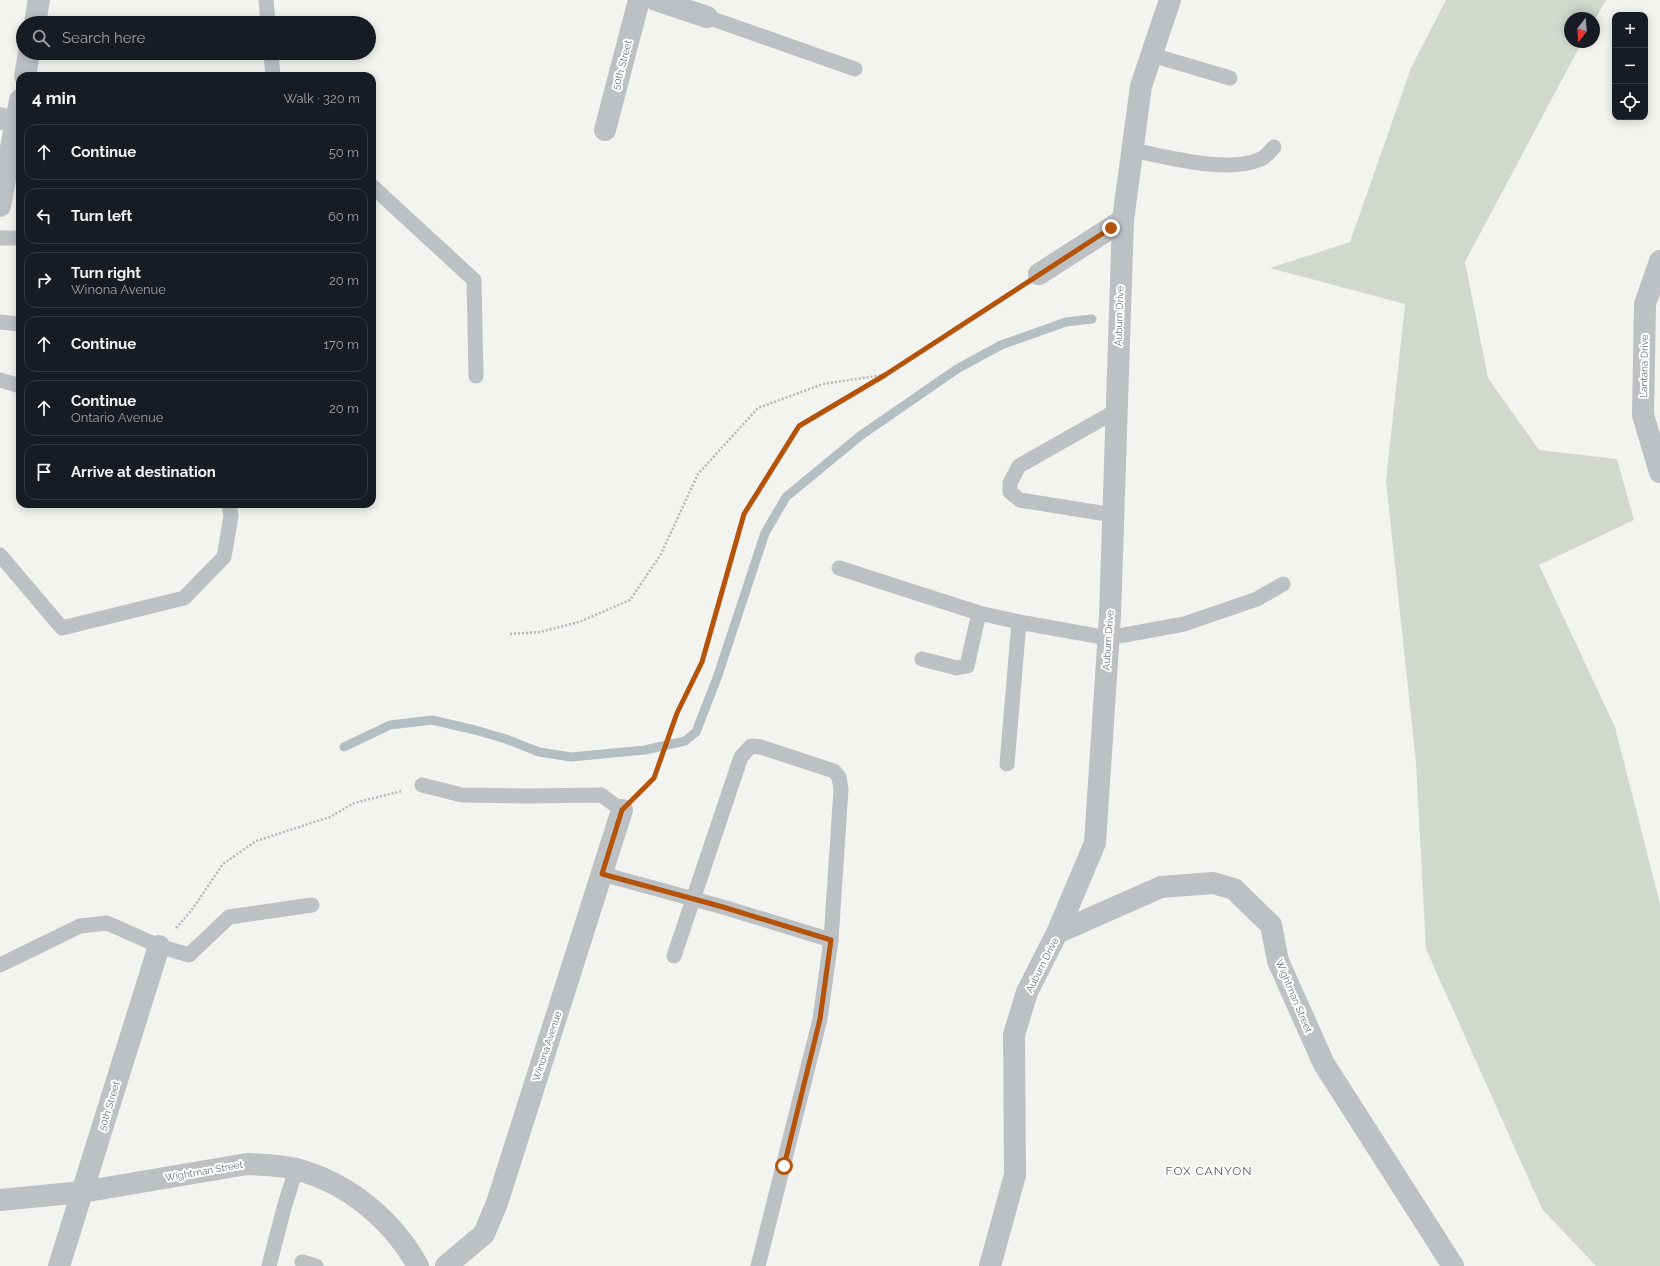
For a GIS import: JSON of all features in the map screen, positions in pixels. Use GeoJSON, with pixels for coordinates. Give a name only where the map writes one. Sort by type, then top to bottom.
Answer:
{"type":"FeatureCollection","features":[{"type":"Feature","properties":{"kind":"street"},"geometry":{"type":"LineString","coordinates":[[36,16],[39,0]]}},
{"type":"Feature","properties":{"kind":"street","name":"50th Street"},"geometry":{"type":"LineString","coordinates":[[606,130],[639,0]]}},
{"type":"Feature","properties":{"kind":"street"},"geometry":{"type":"LineString","coordinates":[[656,0],[707,17]]}},
{"type":"Feature","properties":{"kind":"street","name":"Auburn Drive"},"geometry":{"type":"LineString","coordinates":[[990,1266],[1015,1175],[1014,1035],[1027,992],[1058,933],[1095,843],[1108,638],[1123,220],[1141,86],[1170,0]]}},
{"type":"Feature","properties":{"kind":"street"},"geometry":{"type":"LineString","coordinates":[[26,72],[28,60]]}},
{"type":"Feature","properties":{"kind":"street"},"geometry":{"type":"LineString","coordinates":[[0,206],[8,120],[16,107]]}},
{"type":"Feature","properties":{"kind":"street"},"geometry":{"type":"LineString","coordinates":[[1039,274],[1123,220]]}},
{"type":"Feature","properties":{"kind":"street","name":"Lantana Drive"},"geometry":{"type":"LineString","coordinates":[[1660,261],[1653,301],[1645,304],[1643,414],[1660,472]]}},
{"type":"Feature","properties":{"kind":"street","name":"Winona Avenue"},"geometry":{"type":"LineString","coordinates":[[446,1266],[484,1234],[497,1203],[622,810]]}},
{"type":"Feature","properties":{"kind":"street","name":"Wightman Street"},"geometry":{"type":"LineString","coordinates":[[1058,933],[1161,887],[1213,882],[1234,889],[1270,925],[1278,961],[1324,1064],[1453,1266]]}},
{"type":"Feature","properties":{"kind":"street","name":"50th Street"},"geometry":{"type":"LineString","coordinates":[[59,1266],[159,946]]}},
{"type":"Feature","properties":{"kind":"street","name":"Wightman Street"},"geometry":{"type":"LineString","coordinates":[[0,1200],[82,1192],[247,1164],[272,1165],[296,1169],[321,1178],[345,1189],[367,1204],[387,1222],[404,1242],[416,1266]]}},
{"type":"Feature","properties":{"kind":"lane"},"geometry":{"type":"LineString","coordinates":[[266,0],[267,16]]}},
{"type":"Feature","properties":{"kind":"lane"},"geometry":{"type":"LineString","coordinates":[[707,17],[855,69]]}},
{"type":"Feature","properties":{"kind":"lane"},"geometry":{"type":"LineString","coordinates":[[1152,55],[1230,78]]}},
{"type":"Feature","properties":{"kind":"lane"},"geometry":{"type":"LineString","coordinates":[[272,60],[273,72]]}},
{"type":"Feature","properties":{"kind":"lane"},"geometry":{"type":"LineString","coordinates":[[1132,150],[1229,166],[1240,165],[1262,159],[1274,147]]}},
{"type":"Feature","properties":{"kind":"lane"},"geometry":{"type":"LineString","coordinates":[[376,190],[474,280],[476,376]]}},
{"type":"Feature","properties":{"kind":"lane"},"geometry":{"type":"LineString","coordinates":[[0,238],[16,238]]}},
{"type":"Feature","properties":{"kind":"lane"},"geometry":{"type":"LineString","coordinates":[[0,322],[16,324]]}},
{"type":"Feature","properties":{"kind":"lane"},"geometry":{"type":"LineString","coordinates":[[0,380],[16,385]]}},
{"type":"Feature","properties":{"kind":"lane"},"geometry":{"type":"LineString","coordinates":[[1113,515],[1020,500],[1010,492],[1010,482],[1019,466],[1116,411]]}},
{"type":"Feature","properties":{"kind":"lane"},"geometry":{"type":"LineString","coordinates":[[0,554],[62,628],[184,598],[224,557],[231,516],[230,508]]}},
{"type":"Feature","properties":{"kind":"lane"},"geometry":{"type":"LineString","coordinates":[[839,568],[979,613],[1019,622],[1108,638],[1184,624],[1257,598],[1283,584]]}},
{"type":"Feature","properties":{"kind":"lane"},"geometry":{"type":"LineString","coordinates":[[922,659],[957,668],[967,666],[979,613]]}},
{"type":"Feature","properties":{"kind":"lane"},"geometry":{"type":"LineString","coordinates":[[1006,764],[1019,622]]}},
{"type":"Feature","properties":{"kind":"lane"},"geometry":{"type":"LineString","coordinates":[[674,956],[741,757],[751,746],[761,747],[834,771],[839,776],[841,788],[831,940],[820,1019],[758,1266]]}},
{"type":"Feature","properties":{"kind":"lane"},"geometry":{"type":"LineString","coordinates":[[422,785],[462,795],[601,795],[622,810]]}},
{"type":"Feature","properties":{"kind":"lane"},"geometry":{"type":"LineString","coordinates":[[602,874],[694,899],[831,940]]}},
{"type":"Feature","properties":{"kind":"lane"},"geometry":{"type":"LineString","coordinates":[[0,965],[80,926],[107,923],[159,946],[189,955],[229,917],[312,905]]}},
{"type":"Feature","properties":{"kind":"lane"},"geometry":{"type":"LineString","coordinates":[[269,1266],[296,1169]]}},
{"type":"Feature","properties":{"kind":"path"},"geometry":{"type":"LineString","coordinates":[[622,810],[654,778],[677,713],[702,662],[744,514],[799,426],[885,375],[1039,274]]}},
{"type":"Feature","properties":{"kind":"path"},"geometry":{"type":"LineString","coordinates":[[510,634],[540,632],[580,622],[630,600],[660,554],[698,474],[758,408],[823,384],[885,375]]}},
{"type":"Feature","properties":{"kind":"path"},"geometry":{"type":"LineString","coordinates":[[159,946],[191,911],[223,864],[256,841],[330,817],[354,803],[422,785]]}},
{"type":"Feature","properties":{"kind":"shaded area"},"geometry":{"type":"Polygon","coordinates":[[[1446,0],[1606,0],[1599,12],[1564,12],[1564,48],[1579,48],[1465,262],[1488,378],[1539,450],[1617,459],[1634,520],[1539,565],[1615,727],[1660,904],[1660,1266],[1596,1266],[1542,1209],[1426,949],[1416,763],[1386,481],[1405,304],[1270,268],[1350,242],[1411,68],[1446,0]]]}},
{"type":"Feature","properties":{"kind":"waterway"},"geometry":{"type":"LineString","coordinates":[[344,747],[390,725],[432,720],[506,739],[539,752],[571,757],[645,750],[685,741],[696,732],[717,678],[765,533],[786,497],[860,436],[957,369],[1001,345],[1066,322],[1092,319]]}},
{"type":"Feature","properties":{"kind":"district","name":"FOX CANYON"},"geometry":{"type":"Point","coordinates":[1209,1171]}},
{"type":"Feature","properties":{"kind":"route"},"geometry":{"type":"LineString","coordinates":[[784,1166],[820,1019],[831,940],[723,907],[602,874],[622,810],[654,778],[677,713],[702,662],[744,514],[799,426],[885,375],[1111,228]]}}]}
